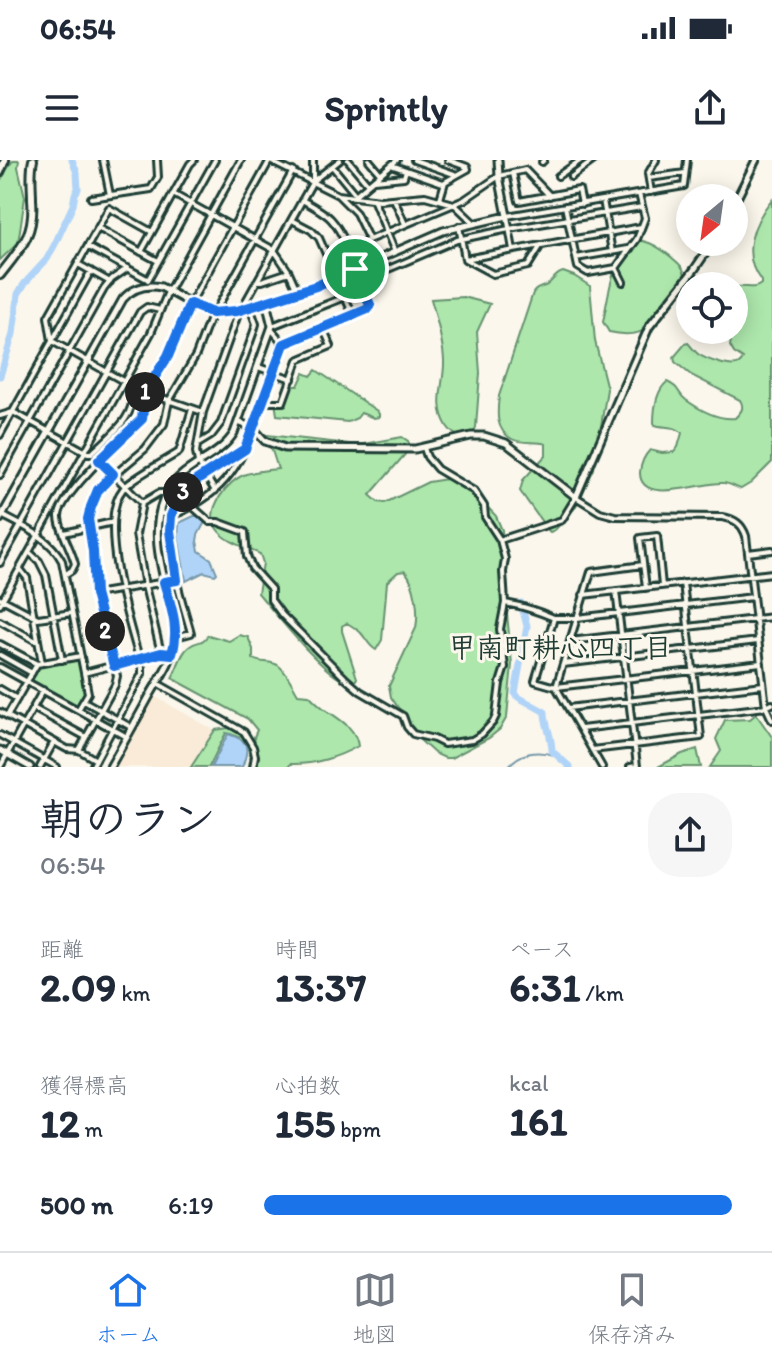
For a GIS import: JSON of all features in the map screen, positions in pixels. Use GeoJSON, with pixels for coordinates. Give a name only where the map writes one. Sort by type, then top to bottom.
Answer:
{"type":"FeatureCollection","features":[{"type":"Feature","properties":{"kind":"main road"},"geometry":{"type":"LineString","coordinates":[[0,172],[5,160]]}},
{"type":"Feature","properties":{"kind":"main road"},"geometry":{"type":"LineString","coordinates":[[0,275],[20,250],[32,228],[30,174],[33,160]]}},
{"type":"Feature","properties":{"kind":"street"},"geometry":{"type":"LineString","coordinates":[[104,160],[110,195]]}},
{"type":"Feature","properties":{"kind":"street"},"geometry":{"type":"LineString","coordinates":[[91,198],[151,189],[158,177],[157,160]]}},
{"type":"Feature","properties":{"kind":"street"},"geometry":{"type":"LineString","coordinates":[[141,252],[194,160]]}},
{"type":"Feature","properties":{"kind":"street"},"geometry":{"type":"LineString","coordinates":[[78,710],[88,693],[62,561],[46,540],[1,516],[123,299],[148,283],[215,160]]}},
{"type":"Feature","properties":{"kind":"street"},"geometry":{"type":"LineString","coordinates":[[73,613],[40,618],[1,601],[151,333],[168,291],[241,160]]}},
{"type":"Feature","properties":{"kind":"street"},"geometry":{"type":"LineString","coordinates":[[66,574],[75,564],[59,517],[62,508],[99,460],[142,419],[145,392],[168,356],[190,304],[269,160],[338,195],[356,213],[369,240]]}},
{"type":"Feature","properties":{"kind":"street"},"geometry":{"type":"LineString","coordinates":[[313,160],[313,181]]}},
{"type":"Feature","properties":{"kind":"street"},"geometry":{"type":"LineString","coordinates":[[215,491],[198,462],[196,452],[203,412],[237,317],[313,181],[340,160]]}},
{"type":"Feature","properties":{"kind":"street"},"geometry":{"type":"LineString","coordinates":[[348,160],[370,182]]}},
{"type":"Feature","properties":{"kind":"street"},"geometry":{"type":"LineString","coordinates":[[369,160],[380,173]]}},
{"type":"Feature","properties":{"kind":"street"},"geometry":{"type":"LineString","coordinates":[[414,160],[457,175]]}},
{"type":"Feature","properties":{"kind":"street"},"geometry":{"type":"LineString","coordinates":[[440,200],[445,182],[468,169],[448,160]]}},
{"type":"Feature","properties":{"kind":"street"},"geometry":{"type":"LineString","coordinates":[[498,160],[513,250]]}},
{"type":"Feature","properties":{"kind":"street"},"geometry":{"type":"LineString","coordinates":[[558,176],[583,162],[594,160]]}},
{"type":"Feature","properties":{"kind":"street"},"geometry":{"type":"LineString","coordinates":[[651,192],[648,174],[656,160]]}},
{"type":"Feature","properties":{"kind":"street"},"geometry":{"type":"LineString","coordinates":[[87,246],[190,304],[214,313],[240,310],[298,292],[459,226],[684,186],[687,160]]}},
{"type":"Feature","properties":{"kind":"street"},"geometry":{"type":"LineString","coordinates":[[744,184],[756,160]]}},
{"type":"Feature","properties":{"kind":"street"},"geometry":{"type":"LineString","coordinates":[[355,195],[393,162],[406,170],[445,182]]}},
{"type":"Feature","properties":{"kind":"street"},"geometry":{"type":"LineString","coordinates":[[571,177],[583,162]]}},
{"type":"Feature","properties":{"kind":"street"},"geometry":{"type":"LineString","coordinates":[[332,166],[355,195]]}},
{"type":"Feature","properties":{"kind":"street"},"geometry":{"type":"LineString","coordinates":[[370,182],[404,177],[406,170]]}},
{"type":"Feature","properties":{"kind":"street"},"geometry":{"type":"LineString","coordinates":[[328,257],[464,200],[499,176],[525,170],[550,196]]}},
{"type":"Feature","properties":{"kind":"street"},"geometry":{"type":"LineString","coordinates":[[79,750],[117,676],[95,594],[89,513],[96,494],[113,474],[145,449],[164,424],[169,401],[293,171]]}},
{"type":"Feature","properties":{"kind":"street"},"geometry":{"type":"LineString","coordinates":[[513,173],[519,201],[579,190],[582,204]]}},
{"type":"Feature","properties":{"kind":"street"},"geometry":{"type":"LineString","coordinates":[[649,178],[685,173]]}},
{"type":"Feature","properties":{"kind":"street"},"geometry":{"type":"LineString","coordinates":[[173,194],[274,250],[298,292]]}},
{"type":"Feature","properties":{"kind":"street"},"geometry":{"type":"LineString","coordinates":[[565,206],[578,267],[588,273],[616,268],[630,249],[645,218],[639,194]]}},
{"type":"Feature","properties":{"kind":"street"},"geometry":{"type":"LineString","coordinates":[[338,195],[373,199],[425,196],[454,204],[474,223]]}},
{"type":"Feature","properties":{"kind":"street"},"geometry":{"type":"LineString","coordinates":[[373,199],[395,252]]}},
{"type":"Feature","properties":{"kind":"street"},"geometry":{"type":"LineString","coordinates":[[394,199],[405,224]]}},
{"type":"Feature","properties":{"kind":"street"},"geometry":{"type":"LineString","coordinates":[[302,200],[331,218],[348,248]]}},
{"type":"Feature","properties":{"kind":"street"},"geometry":{"type":"LineString","coordinates":[[603,200],[612,252]]}},
{"type":"Feature","properties":{"kind":"street"},"geometry":{"type":"LineString","coordinates":[[360,281],[462,239],[642,207]]}},
{"type":"Feature","properties":{"kind":"street"},"geometry":{"type":"LineString","coordinates":[[52,341],[48,317],[109,208],[152,232]]}},
{"type":"Feature","properties":{"kind":"street"},"geometry":{"type":"LineString","coordinates":[[292,219],[317,235],[353,315]]}},
{"type":"Feature","properties":{"kind":"street"},"geometry":{"type":"LineString","coordinates":[[459,226],[465,259]]}},
{"type":"Feature","properties":{"kind":"street"},"geometry":{"type":"LineString","coordinates":[[465,259],[641,227]]}},
{"type":"Feature","properties":{"kind":"street"},"geometry":{"type":"LineString","coordinates":[[98,228],[158,261]]}},
{"type":"Feature","properties":{"kind":"street"},"geometry":{"type":"LineString","coordinates":[[465,259],[493,274],[528,266],[541,244]]}},
{"type":"Feature","properties":{"kind":"street"},"geometry":{"type":"LineString","coordinates":[[576,258],[630,249]]}},
{"type":"Feature","properties":{"kind":"street"},"geometry":{"type":"LineString","coordinates":[[500,540],[562,520],[576,497],[649,327],[704,256]]}},
{"type":"Feature","properties":{"kind":"street"},"geometry":{"type":"LineString","coordinates":[[78,264],[110,282]]}},
{"type":"Feature","properties":{"kind":"street"},"geometry":{"type":"LineString","coordinates":[[0,475],[110,282],[128,268]]}},
{"type":"Feature","properties":{"kind":"street"},"geometry":{"type":"LineString","coordinates":[[616,268],[623,282]]}},
{"type":"Feature","properties":{"kind":"street"},"geometry":{"type":"LineString","coordinates":[[159,513],[171,516],[192,506],[215,491],[237,466],[284,344],[368,309],[370,305],[355,269]]}},
{"type":"Feature","properties":{"kind":"street"},"geometry":{"type":"LineString","coordinates":[[0,435],[91,271]]}},
{"type":"Feature","properties":{"kind":"street"},"geometry":{"type":"LineString","coordinates":[[257,281],[289,272]]}},
{"type":"Feature","properties":{"kind":"street"},"geometry":{"type":"LineString","coordinates":[[110,767],[172,654],[176,637],[156,530],[166,493],[181,475],[227,443],[238,422],[272,328],[345,297]]}},
{"type":"Feature","properties":{"kind":"street"},"geometry":{"type":"LineString","coordinates":[[266,302],[272,328],[284,344]]}},
{"type":"Feature","properties":{"kind":"street"},"geometry":{"type":"LineString","coordinates":[[0,563],[140,312],[147,307],[160,310]]}},
{"type":"Feature","properties":{"kind":"street"},"geometry":{"type":"LineString","coordinates":[[198,444],[211,436],[221,423],[256,324],[250,307]]}},
{"type":"Feature","properties":{"kind":"street"},"geometry":{"type":"LineString","coordinates":[[262,402],[283,402],[298,360],[331,346],[323,328]]}},
{"type":"Feature","properties":{"kind":"street"},"geometry":{"type":"LineString","coordinates":[[0,416],[13,412],[84,452],[92,453],[119,428],[129,412],[132,389],[124,381],[52,341]]}},
{"type":"Feature","properties":{"kind":"street"},"geometry":{"type":"LineString","coordinates":[[258,367],[292,379]]}},
{"type":"Feature","properties":{"kind":"street"},"geometry":{"type":"LineString","coordinates":[[145,392],[203,412]]}},
{"type":"Feature","properties":{"kind":"street"},"geometry":{"type":"LineString","coordinates":[[92,767],[142,677],[140,659],[120,590],[114,522],[116,502],[125,486],[179,452],[192,409]]}},
{"type":"Feature","properties":{"kind":"street"},"geometry":{"type":"LineString","coordinates":[[238,422],[253,428],[265,441],[285,448],[424,448],[471,436],[484,436],[497,439],[518,451],[600,512],[615,516],[730,518],[740,524],[745,532],[763,685],[772,720]]}},
{"type":"Feature","properties":{"kind":"street"},"geometry":{"type":"LineString","coordinates":[[192,506],[210,522],[245,532],[247,556],[252,568],[271,589],[271,600],[282,615],[360,691],[403,716],[413,734],[444,744],[472,740],[482,734],[496,716],[505,667],[500,629],[505,603],[505,559],[500,540],[485,517],[484,506],[474,491],[437,469],[424,448]]}},
{"type":"Feature","properties":{"kind":"street"},"geometry":{"type":"LineString","coordinates":[[176,637],[191,633],[177,580],[170,538],[171,516],[179,496],[188,486],[245,449]]}},
{"type":"Feature","properties":{"kind":"street"},"geometry":{"type":"LineString","coordinates":[[99,460],[142,503]]}},
{"type":"Feature","properties":{"kind":"street"},"geometry":{"type":"LineString","coordinates":[[161,653],[136,534],[142,503],[159,493],[166,493]]}},
{"type":"Feature","properties":{"kind":"street"},"geometry":{"type":"LineString","coordinates":[[64,533],[114,522]]}},
{"type":"Feature","properties":{"kind":"street"},"geometry":{"type":"LineString","coordinates":[[646,588],[640,538],[657,536],[662,586]]}},
{"type":"Feature","properties":{"kind":"street"},"geometry":{"type":"LineString","coordinates":[[748,553],[772,550]]}},
{"type":"Feature","properties":{"kind":"street"},"geometry":{"type":"LineString","coordinates":[[29,552],[44,569],[62,660]]}},
{"type":"Feature","properties":{"kind":"street"},"geometry":{"type":"LineString","coordinates":[[602,767],[556,687],[591,572],[643,565]]}},
{"type":"Feature","properties":{"kind":"street"},"geometry":{"type":"LineString","coordinates":[[7,716],[39,664],[27,578],[20,569]]}},
{"type":"Feature","properties":{"kind":"street"},"geometry":{"type":"LineString","coordinates":[[583,595],[772,573]]}},
{"type":"Feature","properties":{"kind":"street"},"geometry":{"type":"LineString","coordinates":[[95,594],[177,580]]}},
{"type":"Feature","properties":{"kind":"street"},"geometry":{"type":"LineString","coordinates":[[592,750],[701,737],[683,583]]}},
{"type":"Feature","properties":{"kind":"street"},"geometry":{"type":"LineString","coordinates":[[616,591],[637,766],[630,767]]}},
{"type":"Feature","properties":{"kind":"street"},"geometry":{"type":"LineString","coordinates":[[505,603],[541,611],[554,618],[577,618],[753,597]]}},
{"type":"Feature","properties":{"kind":"street"},"geometry":{"type":"LineString","coordinates":[[570,641],[772,617]]}},
{"type":"Feature","properties":{"kind":"street"},"geometry":{"type":"LineString","coordinates":[[554,618],[535,681],[556,687],[761,663]]}},
{"type":"Feature","properties":{"kind":"street"},"geometry":{"type":"LineString","coordinates":[[0,621],[38,642]]}},
{"type":"Feature","properties":{"kind":"street"},"geometry":{"type":"LineString","coordinates":[[563,664],[758,641]]}},
{"type":"Feature","properties":{"kind":"street"},"geometry":{"type":"LineString","coordinates":[[0,644],[39,664],[81,656]]}},
{"type":"Feature","properties":{"kind":"street"},"geometry":{"type":"LineString","coordinates":[[84,673],[161,653],[172,654]]}},
{"type":"Feature","properties":{"kind":"street"},"geometry":{"type":"LineString","coordinates":[[0,655],[32,673]]}},
{"type":"Feature","properties":{"kind":"street"},"geometry":{"type":"LineString","coordinates":[[0,667],[127,737]]}},
{"type":"Feature","properties":{"kind":"street"},"geometry":{"type":"LineString","coordinates":[[157,683],[244,732],[253,747],[253,767]]}},
{"type":"Feature","properties":{"kind":"street"},"geometry":{"type":"LineString","coordinates":[[568,708],[763,685]]}},
{"type":"Feature","properties":{"kind":"street"},"geometry":{"type":"LineString","coordinates":[[0,689],[17,699]]}},
{"type":"Feature","properties":{"kind":"street"},"geometry":{"type":"LineString","coordinates":[[1,766],[43,690]]}},
{"type":"Feature","properties":{"kind":"street"},"geometry":{"type":"LineString","coordinates":[[84,701],[129,726]]}},
{"type":"Feature","properties":{"kind":"street"},"geometry":{"type":"LineString","coordinates":[[580,729],[769,706]]}},
{"type":"Feature","properties":{"kind":"street"},"geometry":{"type":"LineString","coordinates":[[33,708],[86,737]]}},
{"type":"Feature","properties":{"kind":"street"},"geometry":{"type":"LineString","coordinates":[[0,712],[67,749],[79,750],[96,760]]}},
{"type":"Feature","properties":{"kind":"street"},"geometry":{"type":"LineString","coordinates":[[0,735],[57,767]]}},
{"type":"Feature","properties":{"kind":"street"},"geometry":{"type":"LineString","coordinates":[[40,767],[54,742]]}},
{"type":"Feature","properties":{"kind":"street"},"geometry":{"type":"LineString","coordinates":[[0,750],[30,767]]}},
{"type":"Feature","properties":{"kind":"shaded area"},"geometry":{"type":"Polygon","coordinates":[[[154,696],[214,730],[190,767],[114,767],[154,696]]]}},
{"type":"Feature","properties":{"kind":"green space"},"geometry":{"type":"Polygon","coordinates":[[[13,160],[19,160],[25,197],[18,243],[0,260],[0,181],[13,160]]]}},
{"type":"Feature","properties":{"kind":"green space"},"geometry":{"type":"Polygon","coordinates":[[[772,199],[772,462],[741,489],[723,483],[674,490],[650,488],[643,482],[640,472],[645,457],[650,450],[674,452],[682,433],[654,423],[658,395],[667,382],[686,400],[709,414],[735,418],[742,410],[740,400],[691,375],[675,362],[674,357],[685,344],[689,344],[698,354],[712,361],[736,365],[742,361],[730,346],[748,344],[748,287],[761,284],[750,250],[759,218],[772,199]]]}},
{"type":"Feature","properties":{"kind":"green space"},"geometry":{"type":"Polygon","coordinates":[[[636,240],[654,245],[675,260],[684,272],[676,272],[676,294],[647,329],[619,334],[609,332],[603,322],[612,277],[636,240]]]}},
{"type":"Feature","properties":{"kind":"green space"},"geometry":{"type":"Polygon","coordinates":[[[563,272],[590,286],[595,341],[607,389],[594,469],[575,508],[550,532],[520,491],[523,480],[546,455],[546,444],[520,441],[506,435],[498,420],[498,408],[499,396],[533,293],[563,272]]]}},
{"type":"Feature","properties":{"kind":"green space"},"geometry":{"type":"Polygon","coordinates":[[[463,297],[490,304],[477,332],[480,373],[476,427],[473,435],[462,436],[450,430],[443,418],[443,352],[431,299],[463,297]]]}},
{"type":"Feature","properties":{"kind":"green space"},"geometry":{"type":"Polygon","coordinates":[[[316,370],[377,411],[379,417],[361,413],[348,422],[277,415],[275,402],[284,402],[289,386],[298,386],[304,373],[311,376],[316,370]]]}},
{"type":"Feature","properties":{"kind":"green space"},"geometry":{"type":"Polygon","coordinates":[[[267,435],[359,445],[402,437],[410,446],[370,495],[378,502],[385,503],[428,482],[453,478],[476,495],[496,516],[502,530],[512,664],[507,717],[500,729],[489,738],[451,758],[445,758],[420,740],[391,697],[389,686],[417,621],[414,591],[405,571],[398,572],[387,582],[382,640],[376,650],[347,623],[342,626],[357,678],[353,684],[331,673],[317,660],[258,593],[263,563],[260,554],[221,534],[214,521],[214,513],[225,489],[239,477],[278,469],[267,435]]]}},
{"type":"Feature","properties":{"kind":"green space"},"geometry":{"type":"Polygon","coordinates":[[[208,635],[229,641],[239,635],[248,637],[253,659],[279,666],[298,694],[309,695],[348,726],[358,746],[317,762],[290,764],[289,767],[258,767],[254,737],[257,730],[248,719],[172,678],[187,649],[208,635]]]}},
{"type":"Feature","properties":{"kind":"green space"},"geometry":{"type":"Polygon","coordinates":[[[80,660],[85,691],[79,706],[31,682],[40,665],[80,660]]]}},
{"type":"Feature","properties":{"kind":"green space"},"geometry":{"type":"Polygon","coordinates":[[[756,714],[772,737],[772,767],[710,767],[721,751],[716,739],[725,720],[750,719],[756,714]]]}},
{"type":"Feature","properties":{"kind":"green space"},"geometry":{"type":"Polygon","coordinates":[[[229,728],[244,738],[252,754],[250,756],[242,740],[226,733],[209,767],[191,767],[215,730],[229,728]]]}},
{"type":"Feature","properties":{"kind":"green space"},"geometry":{"type":"Polygon","coordinates":[[[697,749],[701,767],[658,767],[682,754],[697,749]]]}},
{"type":"Feature","properties":{"kind":"water"},"geometry":{"type":"Polygon","coordinates":[[[194,516],[205,522],[198,535],[199,551],[211,559],[217,573],[204,572],[186,581],[178,537],[179,523],[194,516]]]}},
{"type":"Feature","properties":{"kind":"water"},"geometry":{"type":"Polygon","coordinates":[[[228,734],[240,739],[246,746],[242,767],[211,767],[228,734]]]}},
{"type":"Feature","properties":{"kind":"waterway"},"geometry":{"type":"LineString","coordinates":[[0,376],[13,334],[18,294],[47,259],[73,205],[78,189],[72,160]]}},
{"type":"Feature","properties":{"kind":"waterway"},"geometry":{"type":"LineString","coordinates":[[521,603],[527,626],[515,693],[545,712],[552,751],[570,767]]}},
{"type":"Feature","properties":{"kind":"waterway"},"geometry":{"type":"LineString","coordinates":[[508,767],[517,758],[529,754],[554,755]]}},
{"type":"Feature","properties":{"kind":"district","name":"甲南町耕心四丁目"},"geometry":{"type":"Point","coordinates":[560,647]}},
{"type":"Feature","properties":{"kind":"route"},"geometry":{"type":"LineString","coordinates":[[355,269],[370,305],[368,309],[284,344],[245,449],[194,481],[179,496],[171,516],[170,531],[177,580],[164,582],[175,625],[172,654],[161,653],[114,666],[95,594],[89,527],[89,513],[96,494],[113,474],[99,460],[142,419],[145,392],[168,356],[190,304],[212,313],[228,313],[316,286],[355,269]]}}]}
